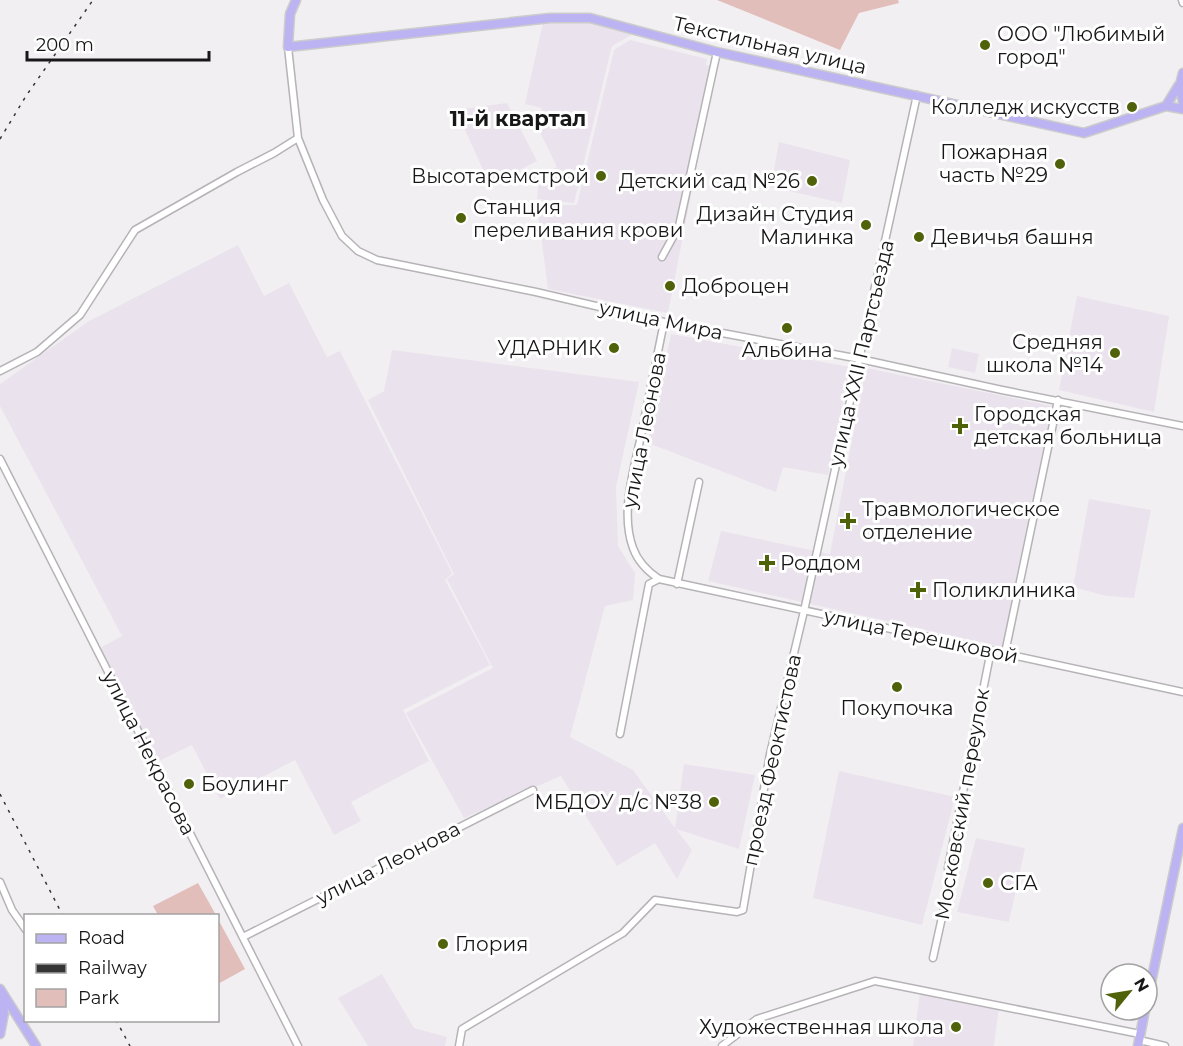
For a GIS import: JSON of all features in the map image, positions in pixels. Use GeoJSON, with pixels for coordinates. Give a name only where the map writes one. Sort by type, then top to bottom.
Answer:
{"type":"FeatureCollection","features":[{"type":"Feature","properties":{"kind":"main road"},"geometry":{"type":"LineString","coordinates":[[288,47],[290,14],[296,0]]}},
{"type":"Feature","properties":{"kind":"main road","name":"Текстильная улица"},"geometry":{"type":"LineString","coordinates":[[288,47],[550,18],[590,18],[717,52],[1084,133],[1166,106],[1183,109]]}},
{"type":"Feature","properties":{"kind":"main road"},"geometry":{"type":"LineString","coordinates":[[1166,106],[1179,85],[1183,73]]}},
{"type":"Feature","properties":{"kind":"main road"},"geometry":{"type":"LineString","coordinates":[[1179,85],[1183,102]]}},
{"type":"Feature","properties":{"kind":"main road"},"geometry":{"type":"LineString","coordinates":[[1155,962],[1183,828]]}},
{"type":"Feature","properties":{"kind":"main road"},"geometry":{"type":"LineString","coordinates":[[0,1034],[4,1013],[1,990]]}},
{"type":"Feature","properties":{"kind":"main road"},"geometry":{"type":"LineString","coordinates":[[1,990],[36,1046]]}},
{"type":"Feature","properties":{"kind":"main road"},"geometry":{"type":"LineString","coordinates":[[1139,1040],[1143,1022]]}},
{"type":"Feature","properties":{"kind":"street","name":"улица Мира"},"geometry":{"type":"LineString","coordinates":[[288,47],[298,138],[332,219],[342,236],[358,251],[377,260],[536,292],[664,322],[1183,426]]}},
{"type":"Feature","properties":{"kind":"street"},"geometry":{"type":"LineString","coordinates":[[662,257],[679,226],[717,52]]}},
{"type":"Feature","properties":{"kind":"street","name":"улица XXII Партсъезда"},"geometry":{"type":"LineString","coordinates":[[804,611],[917,95]]}},
{"type":"Feature","properties":{"kind":"street"},"geometry":{"type":"LineString","coordinates":[[0,371],[37,352],[80,315],[135,230],[298,138]]}},
{"type":"Feature","properties":{"kind":"street","name":"улица Леонова"},"geometry":{"type":"LineString","coordinates":[[658,579],[638,560],[632,547],[627,515],[664,322]]}},
{"type":"Feature","properties":{"kind":"street"},"geometry":{"type":"LineString","coordinates":[[1005,653],[1058,400]]}},
{"type":"Feature","properties":{"kind":"street","name":"улица Некрасова"},"geometry":{"type":"LineString","coordinates":[[0,459],[298,1046]]}},
{"type":"Feature","properties":{"kind":"street"},"geometry":{"type":"LineString","coordinates":[[677,584],[699,482]]}},
{"type":"Feature","properties":{"kind":"street"},"geometry":{"type":"LineString","coordinates":[[620,734],[649,584],[658,579]]}},
{"type":"Feature","properties":{"kind":"street","name":"улица Терешковой"},"geometry":{"type":"LineString","coordinates":[[658,579],[1183,692]]}},
{"type":"Feature","properties":{"kind":"street","name":"проезд Феоктистова"},"geometry":{"type":"LineString","coordinates":[[459,1046],[462,1029],[623,933],[655,900],[737,912],[742,910],[770,754],[804,611]]}},
{"type":"Feature","properties":{"kind":"street","name":"Московский переулок"},"geometry":{"type":"LineString","coordinates":[[933,958],[950,881],[948,868],[991,650]]}},
{"type":"Feature","properties":{"kind":"street","name":"улица Леонова"},"geometry":{"type":"LineString","coordinates":[[243,936],[533,790]]}},
{"type":"Feature","properties":{"kind":"street"},"geometry":{"type":"LineString","coordinates":[[0,882],[12,910],[24,927]]}},
{"type":"Feature","properties":{"kind":"street"},"geometry":{"type":"LineString","coordinates":[[722,1046],[757,1018],[874,981],[1166,1046]]}},
{"type":"Feature","properties":{"kind":"shaded area"},"geometry":{"type":"Polygon","coordinates":[[[591,21],[633,34],[612,46],[574,203],[537,199],[539,177],[557,167],[539,130],[542,108],[525,104],[543,22],[591,21]]]}},
{"type":"Feature","properties":{"kind":"shaded area"},"geometry":{"type":"Polygon","coordinates":[[[630,40],[707,59],[706,65],[716,67],[668,313],[548,289],[537,205],[577,205],[614,50],[630,40]]]}},
{"type":"Feature","properties":{"kind":"shaded area"},"geometry":{"type":"Polygon","coordinates":[[[507,103],[537,161],[490,185],[456,110],[507,103]]]}},
{"type":"Feature","properties":{"kind":"shaded area"},"geometry":{"type":"Polygon","coordinates":[[[779,142],[850,160],[842,203],[771,187],[779,142]]]}},
{"type":"Feature","properties":{"kind":"shaded area"},"geometry":{"type":"Polygon","coordinates":[[[238,245],[264,296],[289,283],[327,357],[340,351],[452,573],[445,580],[490,665],[403,710],[429,761],[351,802],[361,821],[334,835],[295,760],[220,799],[192,745],[159,761],[100,648],[122,636],[0,406],[0,384],[89,321],[238,245]]]}},
{"type":"Feature","properties":{"kind":"shaded area","name":"Средняя школа №14"},"geometry":{"type":"Polygon","coordinates":[[[1077,296],[1169,316],[1154,412],[1059,390],[1077,296]]]}},
{"type":"Feature","properties":{"kind":"shaded area"},"geometry":{"type":"Polygon","coordinates":[[[671,334],[850,367],[828,475],[783,467],[776,492],[648,443],[671,334]]]}},
{"type":"Feature","properties":{"kind":"shaded area"},"geometry":{"type":"Polygon","coordinates":[[[952,348],[979,354],[975,373],[948,367],[952,348]]]}},
{"type":"Feature","properties":{"kind":"shaded area"},"geometry":{"type":"Polygon","coordinates":[[[392,350],[639,382],[616,487],[618,546],[635,573],[633,600],[605,606],[570,737],[633,770],[675,828],[684,764],[755,775],[739,849],[676,829],[692,850],[677,879],[655,843],[617,866],[561,776],[464,818],[406,713],[493,668],[447,579],[454,574],[368,400],[384,391],[392,350]]]}},
{"type":"Feature","properties":{"kind":"shaded area"},"geometry":{"type":"Polygon","coordinates":[[[866,368],[1052,406],[1002,647],[708,581],[721,531],[830,554],[866,368]]]}},
{"type":"Feature","properties":{"kind":"shaded area"},"geometry":{"type":"Polygon","coordinates":[[[1089,499],[1151,510],[1134,598],[1106,596],[1073,587],[1089,499]]]}},
{"type":"Feature","properties":{"kind":"shaded area"},"geometry":{"type":"Polygon","coordinates":[[[839,771],[955,797],[922,925],[813,898],[839,771]]]}},
{"type":"Feature","properties":{"kind":"shaded area"},"geometry":{"type":"Polygon","coordinates":[[[976,838],[1025,848],[1009,922],[957,912],[976,838]]]}},
{"type":"Feature","properties":{"kind":"shaded area"},"geometry":{"type":"Polygon","coordinates":[[[382,974],[414,1028],[447,1037],[445,1046],[368,1046],[338,998],[382,974]]]}},
{"type":"Feature","properties":{"kind":"shaded area","name":"Художественная школа"},"geometry":{"type":"Polygon","coordinates":[[[920,992],[999,1007],[994,1046],[913,1046],[920,992]]]}},
{"type":"Feature","properties":{"kind":"green space"},"geometry":{"type":"Polygon","coordinates":[[[717,0],[898,0],[899,3],[859,13],[840,50],[717,0]]]}},
{"type":"Feature","properties":{"kind":"green space"},"geometry":{"type":"Polygon","coordinates":[[[198,883],[215,914],[157,914],[153,906],[198,883]]]}},
{"type":"Feature","properties":{"kind":"green space"},"geometry":{"type":"Polygon","coordinates":[[[219,921],[245,969],[219,983],[219,921]]]}},
{"type":"Feature","properties":{"kind":"railway"},"geometry":{"type":"LineString","coordinates":[[0,139],[26,96],[93,0]]}},
{"type":"Feature","properties":{"kind":"railway"},"geometry":{"type":"LineString","coordinates":[[0,794],[62,914]]}},
{"type":"Feature","properties":{"kind":"railway"},"geometry":{"type":"LineString","coordinates":[[117,1022],[130,1046]]}},
{"type":"Feature","properties":{"kind":"place","name":"ООО \"Любимый город\""},"geometry":{"type":"Point","coordinates":[985,45]}},
{"type":"Feature","properties":{"kind":"place","name":"Колледж искусств"},"geometry":{"type":"Point","coordinates":[1132,107]}},
{"type":"Feature","properties":{"kind":"place","name":"Пожарная часть №29"},"geometry":{"type":"Point","coordinates":[1060,164]}},
{"type":"Feature","properties":{"kind":"place","name":"Высотаремстрой"},"geometry":{"type":"Point","coordinates":[601,176]}},
{"type":"Feature","properties":{"kind":"place","name":"Детский сад №26"},"geometry":{"type":"Point","coordinates":[812,181]}},
{"type":"Feature","properties":{"kind":"place","name":"Станция переливания крови"},"geometry":{"type":"Point","coordinates":[461,218]}},
{"type":"Feature","properties":{"kind":"place","name":"Дизайн Студия Малинка"},"geometry":{"type":"Point","coordinates":[866,225]}},
{"type":"Feature","properties":{"kind":"place","name":"Девичья башня"},"geometry":{"type":"Point","coordinates":[919,237]}},
{"type":"Feature","properties":{"kind":"place","name":"Доброцен"},"geometry":{"type":"Point","coordinates":[670,286]}},
{"type":"Feature","properties":{"kind":"place","name":"Альбина"},"geometry":{"type":"Point","coordinates":[787,328]}},
{"type":"Feature","properties":{"kind":"place","name":"УДАРНИК"},"geometry":{"type":"Point","coordinates":[614,348]}},
{"type":"Feature","properties":{"kind":"place","name":"Средняя школа №14"},"geometry":{"type":"Point","coordinates":[1115,353]}},
{"type":"Feature","properties":{"kind":"place","name":"Городская детская больница"},"geometry":{"type":"Point","coordinates":[960,426]}},
{"type":"Feature","properties":{"kind":"place","name":"Травмологическое отделение"},"geometry":{"type":"Point","coordinates":[848,521]}},
{"type":"Feature","properties":{"kind":"place","name":"Роддом"},"geometry":{"type":"Point","coordinates":[767,563]}},
{"type":"Feature","properties":{"kind":"place","name":"Поликлиника"},"geometry":{"type":"Point","coordinates":[918,590]}},
{"type":"Feature","properties":{"kind":"place","name":"Покупочка"},"geometry":{"type":"Point","coordinates":[897,687]}},
{"type":"Feature","properties":{"kind":"place","name":"Боулинг"},"geometry":{"type":"Point","coordinates":[189,784]}},
{"type":"Feature","properties":{"kind":"place","name":"МБДОУ д/с №38"},"geometry":{"type":"Point","coordinates":[714,802]}},
{"type":"Feature","properties":{"kind":"place","name":"СГА"},"geometry":{"type":"Point","coordinates":[988,883]}},
{"type":"Feature","properties":{"kind":"place","name":"Глория"},"geometry":{"type":"Point","coordinates":[443,944]}},
{"type":"Feature","properties":{"kind":"place","name":"Художественная школа"},"geometry":{"type":"Point","coordinates":[956,1027]}},
{"type":"Feature","properties":{"kind":"district","name":"11-й квартал"},"geometry":{"type":"Point","coordinates":[518,119]}}]}
